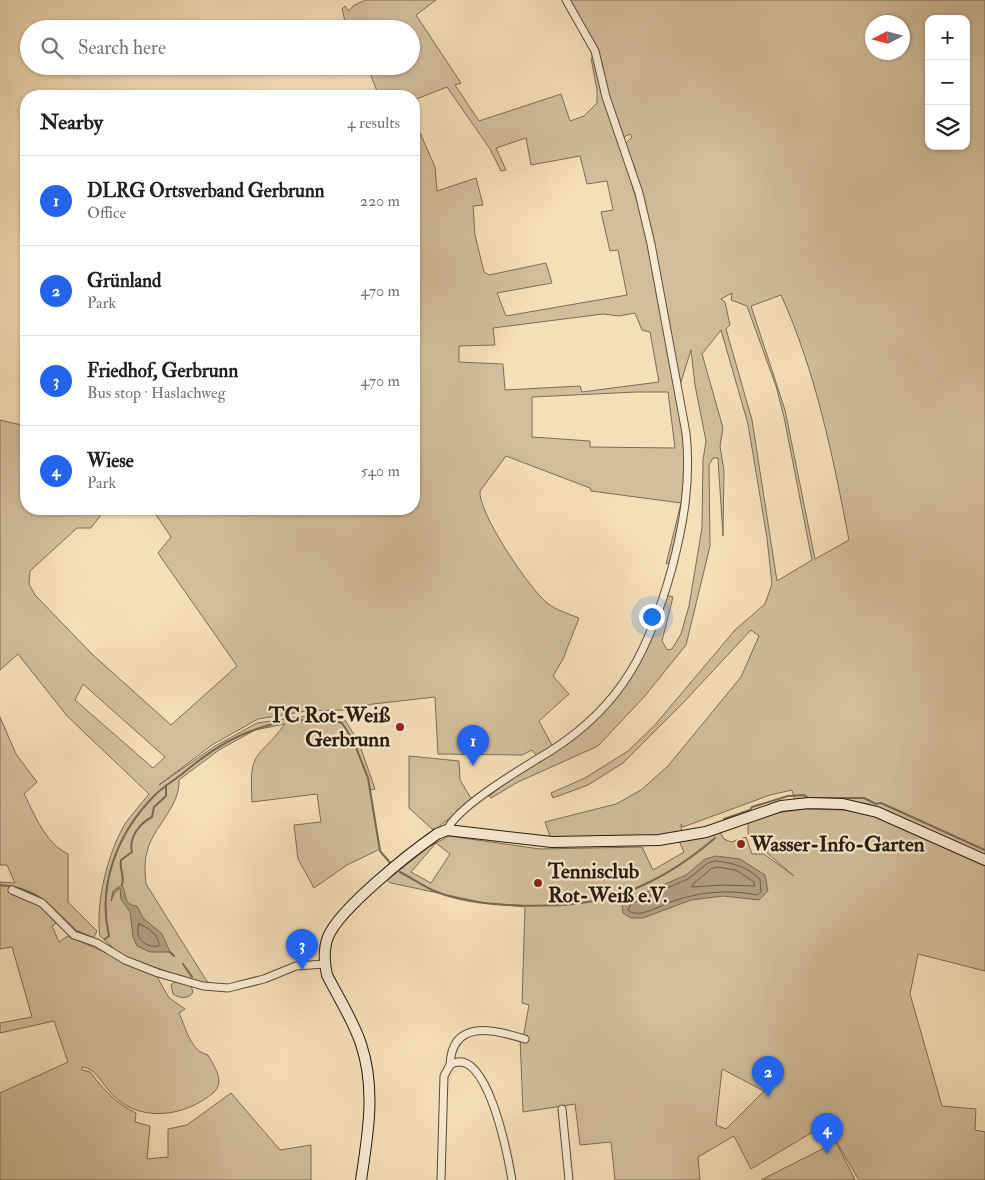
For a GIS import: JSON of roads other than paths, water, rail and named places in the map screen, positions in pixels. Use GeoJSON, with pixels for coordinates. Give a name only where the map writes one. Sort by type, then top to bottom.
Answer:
{"type":"FeatureCollection","features":[{"type":"Feature","properties":{"kind":"street"},"geometry":{"type":"LineString","coordinates":[[360,1180],[368,1131],[370,1095],[367,1066],[360,1042],[327,975],[324,964],[325,949],[329,935],[370,888],[441,832],[457,816],[487,792],[573,736],[613,696],[630,675],[646,646],[657,620],[678,546],[687,495],[690,465],[686,433],[647,224],[631,167],[606,97],[590,39],[566,0]]}},
{"type":"Feature","properties":{"kind":"street"},"geometry":{"type":"LineString","coordinates":[[441,832],[552,842],[659,840],[706,832],[781,806],[835,803],[872,809],[985,860]]}},
{"type":"Feature","properties":{"kind":"street"},"geometry":{"type":"LineString","coordinates":[[12,890],[42,903],[74,935],[96,943],[125,960],[158,973],[216,988],[228,988],[246,984],[296,966],[324,964]]}},
{"type":"Feature","properties":{"kind":"street"},"geometry":{"type":"LineString","coordinates":[[441,1180],[444,1076],[450,1065],[451,1051],[455,1042],[471,1031],[495,1031],[525,1038]]}},
{"type":"Feature","properties":{"kind":"street"},"geometry":{"type":"LineString","coordinates":[[450,1065],[464,1062],[475,1069],[492,1104],[506,1147],[512,1180]]}},
{"type":"Feature","properties":{"kind":"street"},"geometry":{"type":"LineString","coordinates":[[562,1109],[569,1180]]}},
{"type":"Feature","properties":{"kind":"water"},"geometry":{"type":"Polygon","coordinates":[[[716,856],[740,859],[765,875],[768,891],[759,900],[723,896],[691,900],[643,918],[631,918],[623,913],[622,906],[628,900],[686,875],[705,859],[716,856]]]}},
{"type":"Feature","properties":{"kind":"water"},"geometry":{"type":"Polygon","coordinates":[[[122,885],[129,904],[137,906],[143,918],[162,934],[170,952],[150,952],[137,946],[133,937],[130,912],[121,899],[120,888],[115,892],[111,901],[113,891],[122,885]]]}},
{"type":"Feature","properties":{"kind":"waterway"},"geometry":{"type":"LineString","coordinates":[[287,721],[329,719],[342,723],[353,740],[368,778],[380,851],[391,864]]}},
{"type":"Feature","properties":{"kind":"waterway"},"geometry":{"type":"LineString","coordinates":[[105,939],[109,936],[106,917],[106,897],[114,860],[121,842],[142,810],[161,789],[217,748],[241,735],[267,725],[282,722]]}},
{"type":"Feature","properties":{"kind":"waterway"},"geometry":{"type":"LineString","coordinates":[[122,885],[121,860],[132,852],[133,836],[143,823],[152,817],[154,807],[166,796],[166,785]]}},
{"type":"Feature","properties":{"kind":"waterway"},"geometry":{"type":"LineString","coordinates":[[724,819],[750,810],[752,807],[788,796],[864,798],[876,804],[881,803],[985,850]]}},
{"type":"Feature","properties":{"kind":"waterway"},"geometry":{"type":"LineString","coordinates":[[400,872],[437,892],[476,902],[525,906],[573,904],[614,896],[641,886],[668,872],[715,838]]}},
{"type":"Feature","properties":{"kind":"waterway"},"geometry":{"type":"LineString","coordinates":[[0,885],[22,889],[42,899]]}},
{"type":"Feature","properties":{"kind":"waterway"},"geometry":{"type":"LineString","coordinates":[[46,902],[76,931],[93,938]]}},
{"type":"Feature","properties":{"kind":"waterway"},"geometry":{"type":"LineString","coordinates":[[170,952],[174,956]]}},
{"type":"Feature","properties":{"kind":"waterway"},"geometry":{"type":"LineString","coordinates":[[183,964],[192,977]]}},
{"type":"Feature","properties":{"kind":"place","name":"TC Rot-Weiß Gerbrunn"},"geometry":{"type":"Point","coordinates":[400,727]}},
{"type":"Feature","properties":{"kind":"place","name":"DLRG Ortsverband Gerbrunn"},"geometry":{"type":"Point","coordinates":[473,766]}},
{"type":"Feature","properties":{"kind":"place","name":"Wasser-Info-Garten"},"geometry":{"type":"Point","coordinates":[741,844]}},
{"type":"Feature","properties":{"kind":"place","name":"Tennisclub Rot-Weiß e.V."},"geometry":{"type":"Point","coordinates":[538,883]}},
{"type":"Feature","properties":{"kind":"place","name":"Friedhof, Gerbrunn"},"geometry":{"type":"Point","coordinates":[302,970]}},
{"type":"Feature","properties":{"kind":"place","name":"Grünland"},"geometry":{"type":"Point","coordinates":[768,1097]}},
{"type":"Feature","properties":{"kind":"place","name":"Wiese"},"geometry":{"type":"Point","coordinates":[827,1154]}}]}
